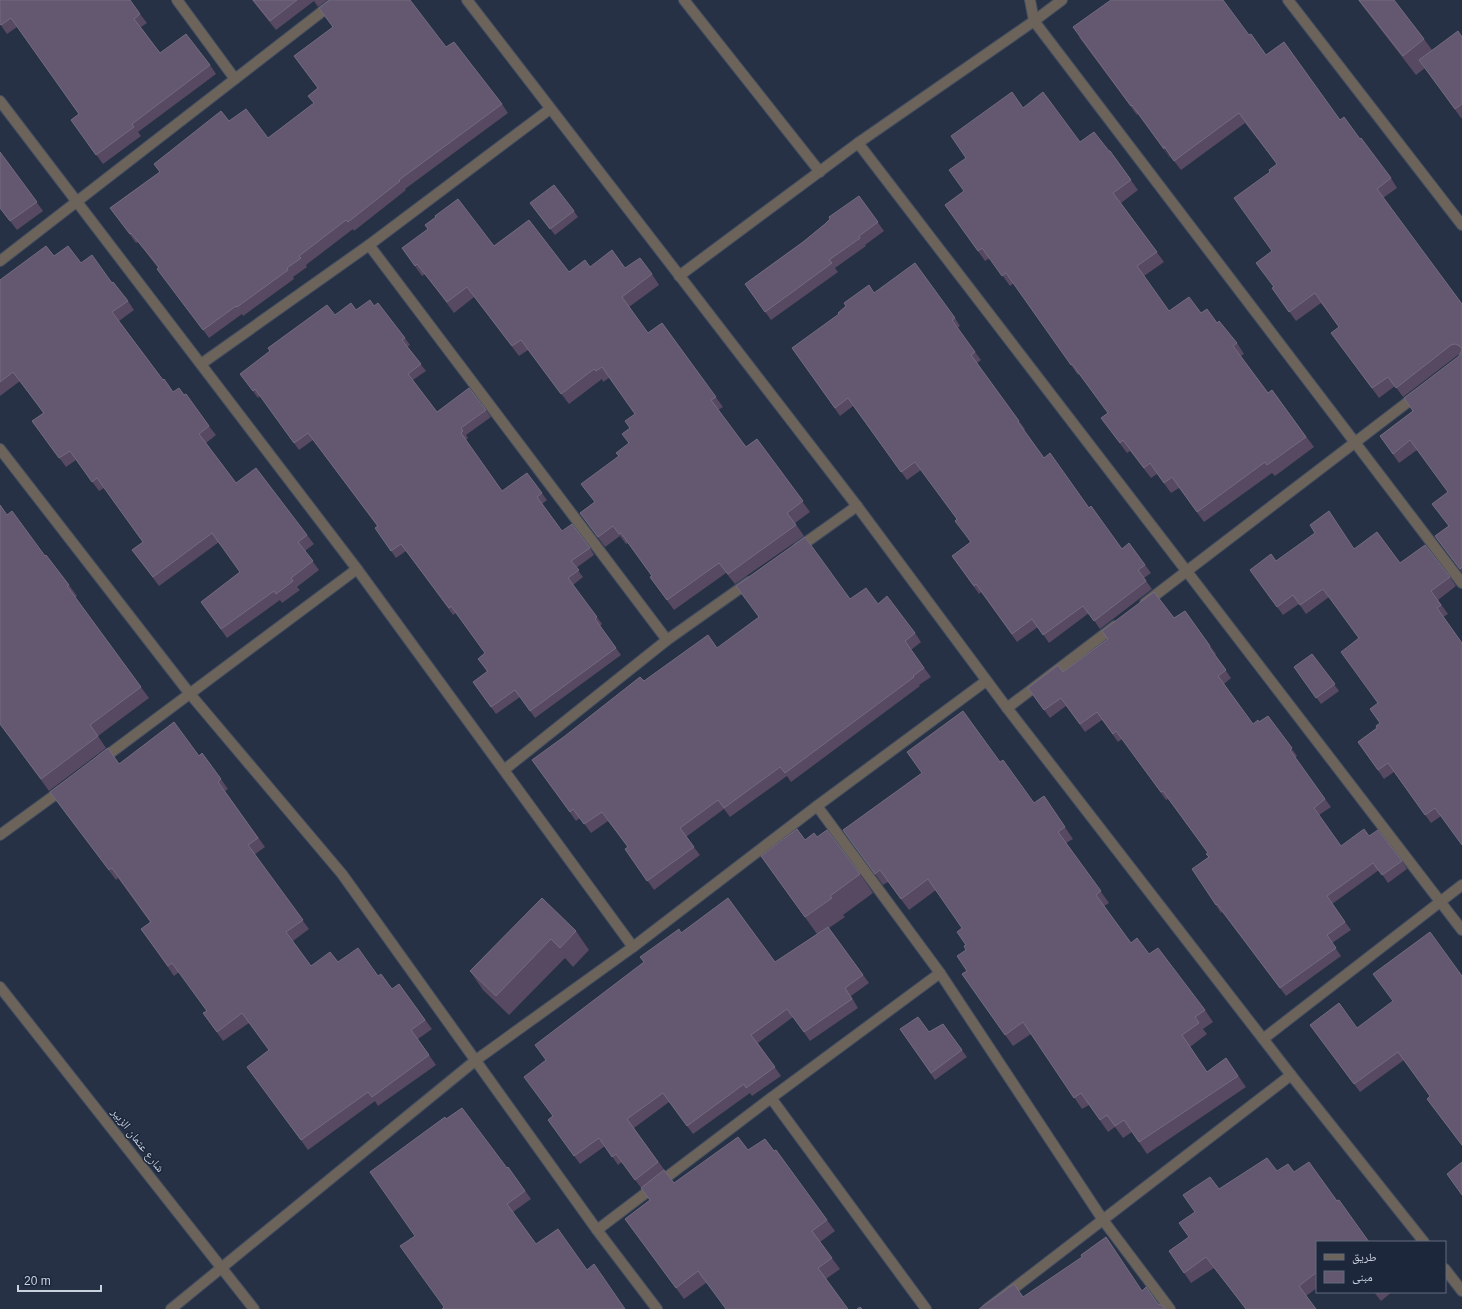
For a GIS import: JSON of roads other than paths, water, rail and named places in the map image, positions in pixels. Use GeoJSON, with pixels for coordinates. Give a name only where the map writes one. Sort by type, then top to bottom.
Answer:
{"type":"FeatureCollection","features":[{"type":"Feature","properties":{"kind":"street"},"geometry":{"type":"LineString","coordinates":[[177,0],[235,79]]}},
{"type":"Feature","properties":{"kind":"street"},"geometry":{"type":"LineString","coordinates":[[0,260],[337,0]]}},
{"type":"Feature","properties":{"kind":"street"},"geometry":{"type":"LineString","coordinates":[[467,0],[857,506],[986,681],[1292,1075],[1423,1241]]}},
{"type":"Feature","properties":{"kind":"street"},"geometry":{"type":"LineString","coordinates":[[684,0],[820,172]]}},
{"type":"Feature","properties":{"kind":"street"},"geometry":{"type":"LineString","coordinates":[[1030,0],[1034,21],[1462,583]]}},
{"type":"Feature","properties":{"kind":"street"},"geometry":{"type":"LineString","coordinates":[[679,276],[858,143],[1062,0]]}},
{"type":"Feature","properties":{"kind":"street"},"geometry":{"type":"LineString","coordinates":[[1288,0],[1462,225]]}},
{"type":"Feature","properties":{"kind":"street"},"geometry":{"type":"LineString","coordinates":[[0,102],[357,569],[633,947]]}},
{"type":"Feature","properties":{"kind":"street"},"geometry":{"type":"LineString","coordinates":[[201,364],[369,246],[550,109]]}},
{"type":"Feature","properties":{"kind":"street"},"geometry":{"type":"LineString","coordinates":[[858,143],[1462,930]]}},
{"type":"Feature","properties":{"kind":"street"},"geometry":{"type":"LineString","coordinates":[[369,246],[667,640]]}},
{"type":"Feature","properties":{"kind":"street"},"geometry":{"type":"LineString","coordinates":[[1137,609],[1424,389]]}},
{"type":"Feature","properties":{"kind":"street"},"geometry":{"type":"LineString","coordinates":[[0,449],[190,694],[342,874],[597,1230],[657,1309]]}},
{"type":"Feature","properties":{"kind":"street"},"geometry":{"type":"LineString","coordinates":[[791,552],[857,506]]}},
{"type":"Feature","properties":{"kind":"street"},"geometry":{"type":"LineString","coordinates":[[95,765],[357,569]]}},
{"type":"Feature","properties":{"kind":"street"},"geometry":{"type":"LineString","coordinates":[[504,770],[667,640],[759,576]]}},
{"type":"Feature","properties":{"kind":"street"},"geometry":{"type":"LineString","coordinates":[[1007,708],[1124,618]]}},
{"type":"Feature","properties":{"kind":"street"},"geometry":{"type":"LineString","coordinates":[[171,1309],[476,1060],[633,947],[817,806],[986,681]]}},
{"type":"Feature","properties":{"kind":"street"},"geometry":{"type":"LineString","coordinates":[[0,835],[70,784]]}},
{"type":"Feature","properties":{"kind":"street"},"geometry":{"type":"LineString","coordinates":[[817,806],[940,973],[1103,1220],[1170,1309]]}},
{"type":"Feature","properties":{"kind":"street"},"geometry":{"type":"LineString","coordinates":[[1264,1039],[1462,885]]}},
{"type":"Feature","properties":{"kind":"street"},"geometry":{"type":"LineString","coordinates":[[597,1230],[771,1098],[940,973]]}},
{"type":"Feature","properties":{"kind":"street","name":"شارع عثمان الزبير"},"geometry":{"type":"LineString","coordinates":[[0,986],[254,1309]]}},
{"type":"Feature","properties":{"kind":"street"},"geometry":{"type":"LineString","coordinates":[[987,1309],[1292,1075]]}},
{"type":"Feature","properties":{"kind":"street"},"geometry":{"type":"LineString","coordinates":[[771,1098],[926,1309]]}},
{"type":"Feature","properties":{"kind":"street"},"geometry":{"type":"LineString","coordinates":[[1446,1270],[1462,1290]]}}]}
